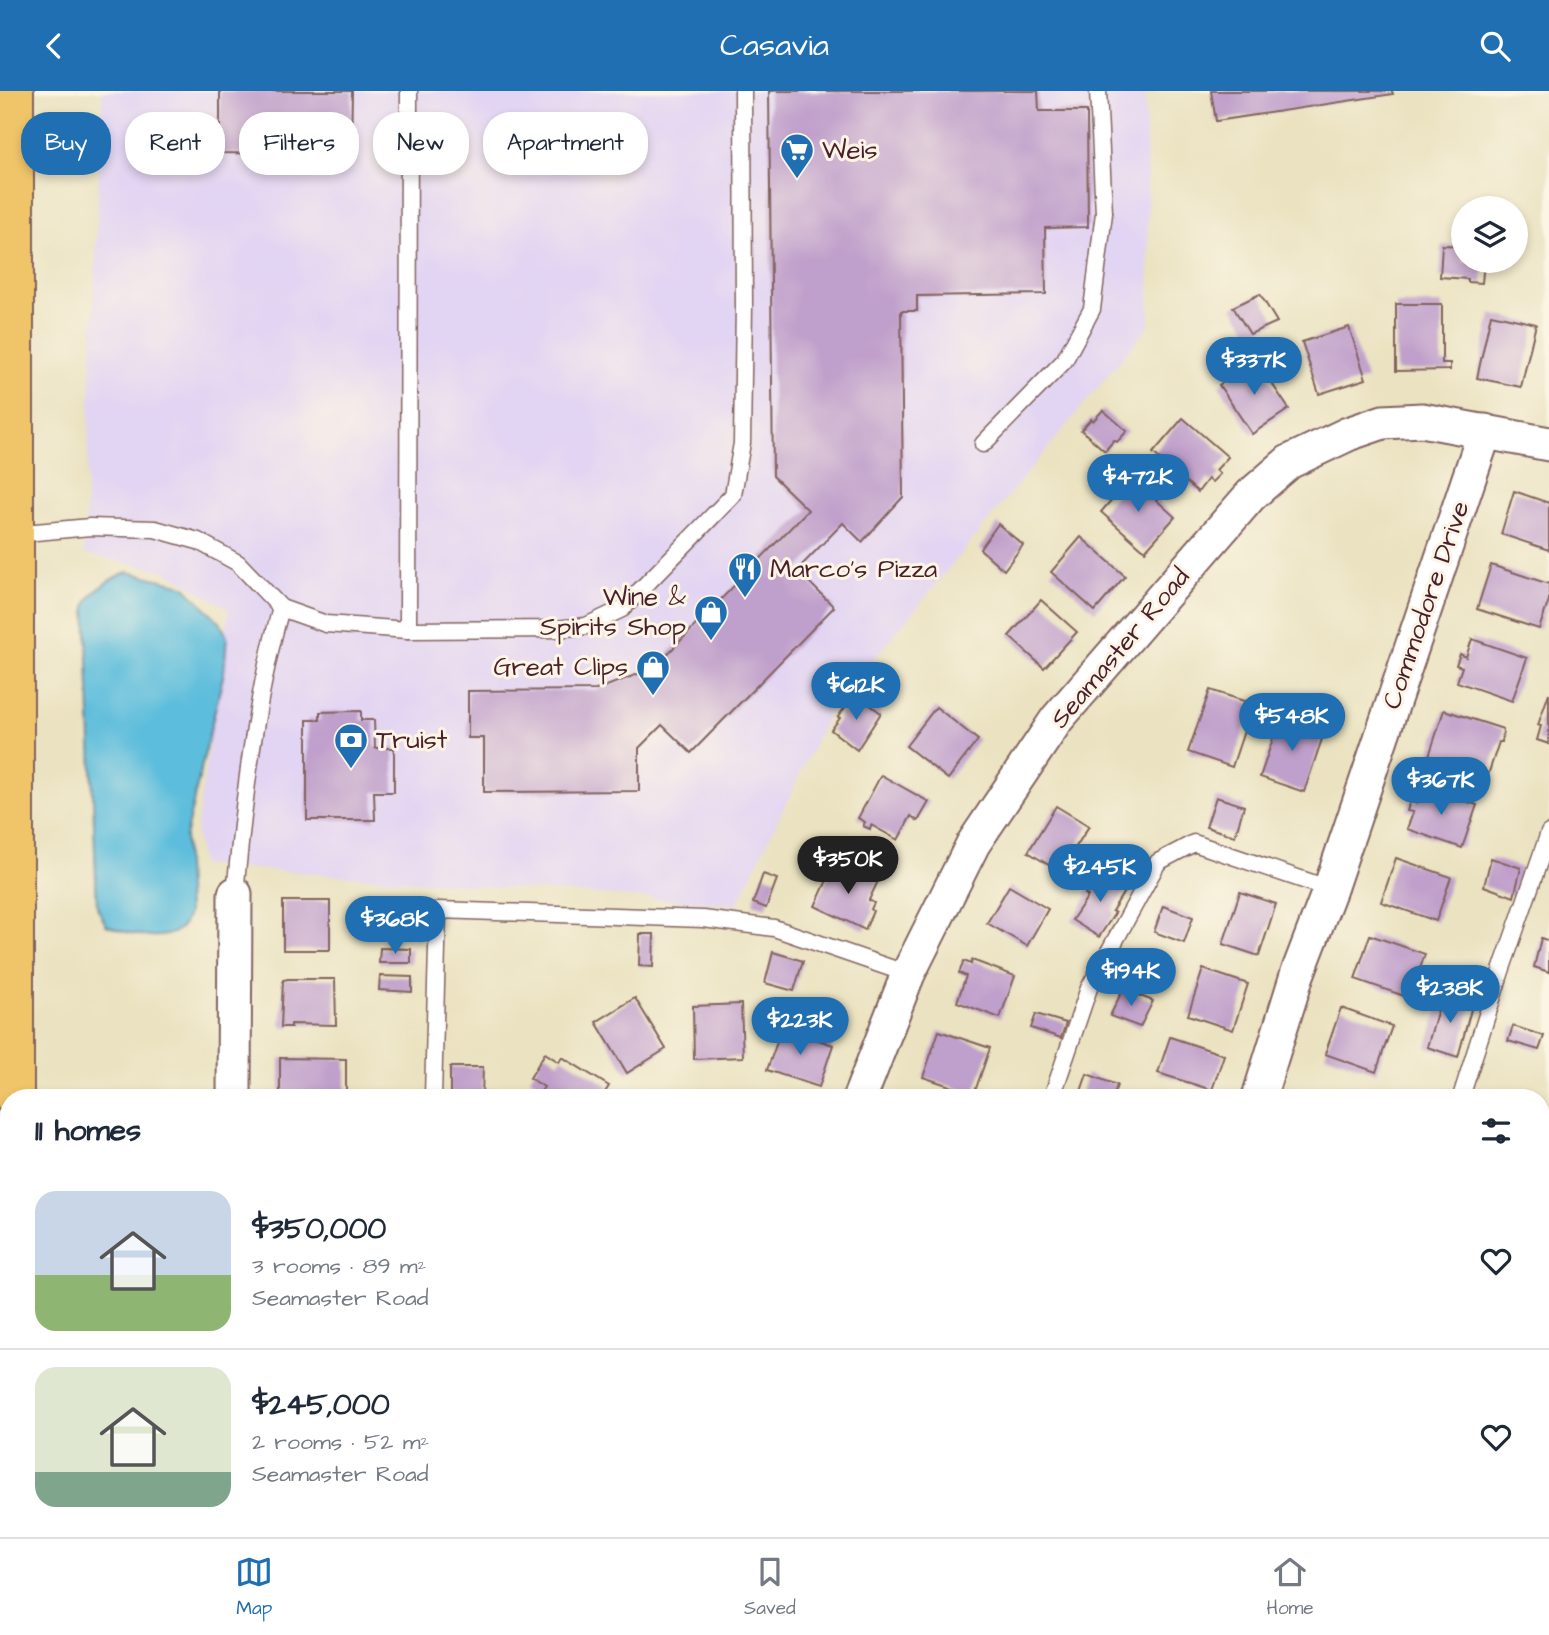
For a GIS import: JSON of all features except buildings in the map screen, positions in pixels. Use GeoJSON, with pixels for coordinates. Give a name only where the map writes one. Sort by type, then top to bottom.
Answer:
{"type":"FeatureCollection","features":[{"type":"Feature","properties":{"kind":"main road"},"geometry":{"type":"LineString","coordinates":[[14,91],[14,1089]]}},
{"type":"Feature","properties":{"kind":"main road"},"geometry":{"type":"LineString","coordinates":[[0,916],[13,956]]}},
{"type":"Feature","properties":{"kind":"street","name":"Seamaster Road"},"geometry":{"type":"LineString","coordinates":[[863,1089],[908,974],[972,844],[1057,719],[1251,495],[1289,462],[1348,434],[1382,422],[1422,420],[1549,444]]}},
{"type":"Feature","properties":{"kind":"street","name":"Commodore Drive"},"geometry":{"type":"LineString","coordinates":[[1261,1089],[1297,975],[1330,889],[1485,431]]}},
{"type":"Feature","properties":{"kind":"street"},"geometry":{"type":"LineString","coordinates":[[233,1089],[235,894]]}},
{"type":"Feature","properties":{"kind":"lane"},"geometry":{"type":"LineString","coordinates":[[408,630],[409,91]]}},
{"type":"Feature","properties":{"kind":"lane"},"geometry":{"type":"LineString","coordinates":[[14,534],[89,527],[155,529],[198,541],[238,563],[281,608],[327,624],[408,630],[556,629],[586,626],[622,609],[733,495],[742,430],[743,91]]}},
{"type":"Feature","properties":{"kind":"lane"},"geometry":{"type":"LineString","coordinates":[[984,444],[1064,361],[1092,309],[1104,213],[1098,91]]}},
{"type":"Feature","properties":{"kind":"lane"},"geometry":{"type":"LineString","coordinates":[[235,894],[241,827],[268,653],[281,608]]}},
{"type":"Feature","properties":{"kind":"lane"},"geometry":{"type":"LineString","coordinates":[[1464,1089],[1549,833]]}},
{"type":"Feature","properties":{"kind":"lane"},"geometry":{"type":"LineString","coordinates":[[1055,1089],[1089,988],[1158,862],[1194,843],[1330,889]]}},
{"type":"Feature","properties":{"kind":"lane"},"geometry":{"type":"LineString","coordinates":[[433,1089],[438,910],[703,919],[774,928],[908,974]]}},
{"type":"Feature","properties":{"kind":"shaded area"},"geometry":{"type":"Polygon","coordinates":[[[102,91],[1145,91],[1150,324],[828,715],[737,905],[201,865],[196,831],[229,609],[165,571],[84,554],[99,175],[111,175],[111,112],[101,112],[102,91]]]}},
{"type":"Feature","properties":{"kind":"water"},"geometry":{"type":"Polygon","coordinates":[[[128,572],[185,587],[220,622],[227,637],[224,672],[185,837],[188,913],[183,924],[165,935],[140,935],[106,925],[97,907],[86,606],[92,595],[103,585],[128,572]]]}},
{"type":"Feature","properties":{"kind":"place","name":"Weis"},"geometry":{"type":"Point","coordinates":[797,180]}},
{"type":"Feature","properties":{"kind":"place","name":"Marco's Pizza"},"geometry":{"type":"Point","coordinates":[745,599]}},
{"type":"Feature","properties":{"kind":"place","name":"Wine & Spirits Shop"},"geometry":{"type":"Point","coordinates":[711,642]}},
{"type":"Feature","properties":{"kind":"place","name":"Great Clips"},"geometry":{"type":"Point","coordinates":[653,697]}},
{"type":"Feature","properties":{"kind":"place","name":"Truist"},"geometry":{"type":"Point","coordinates":[351,770]}}]}
